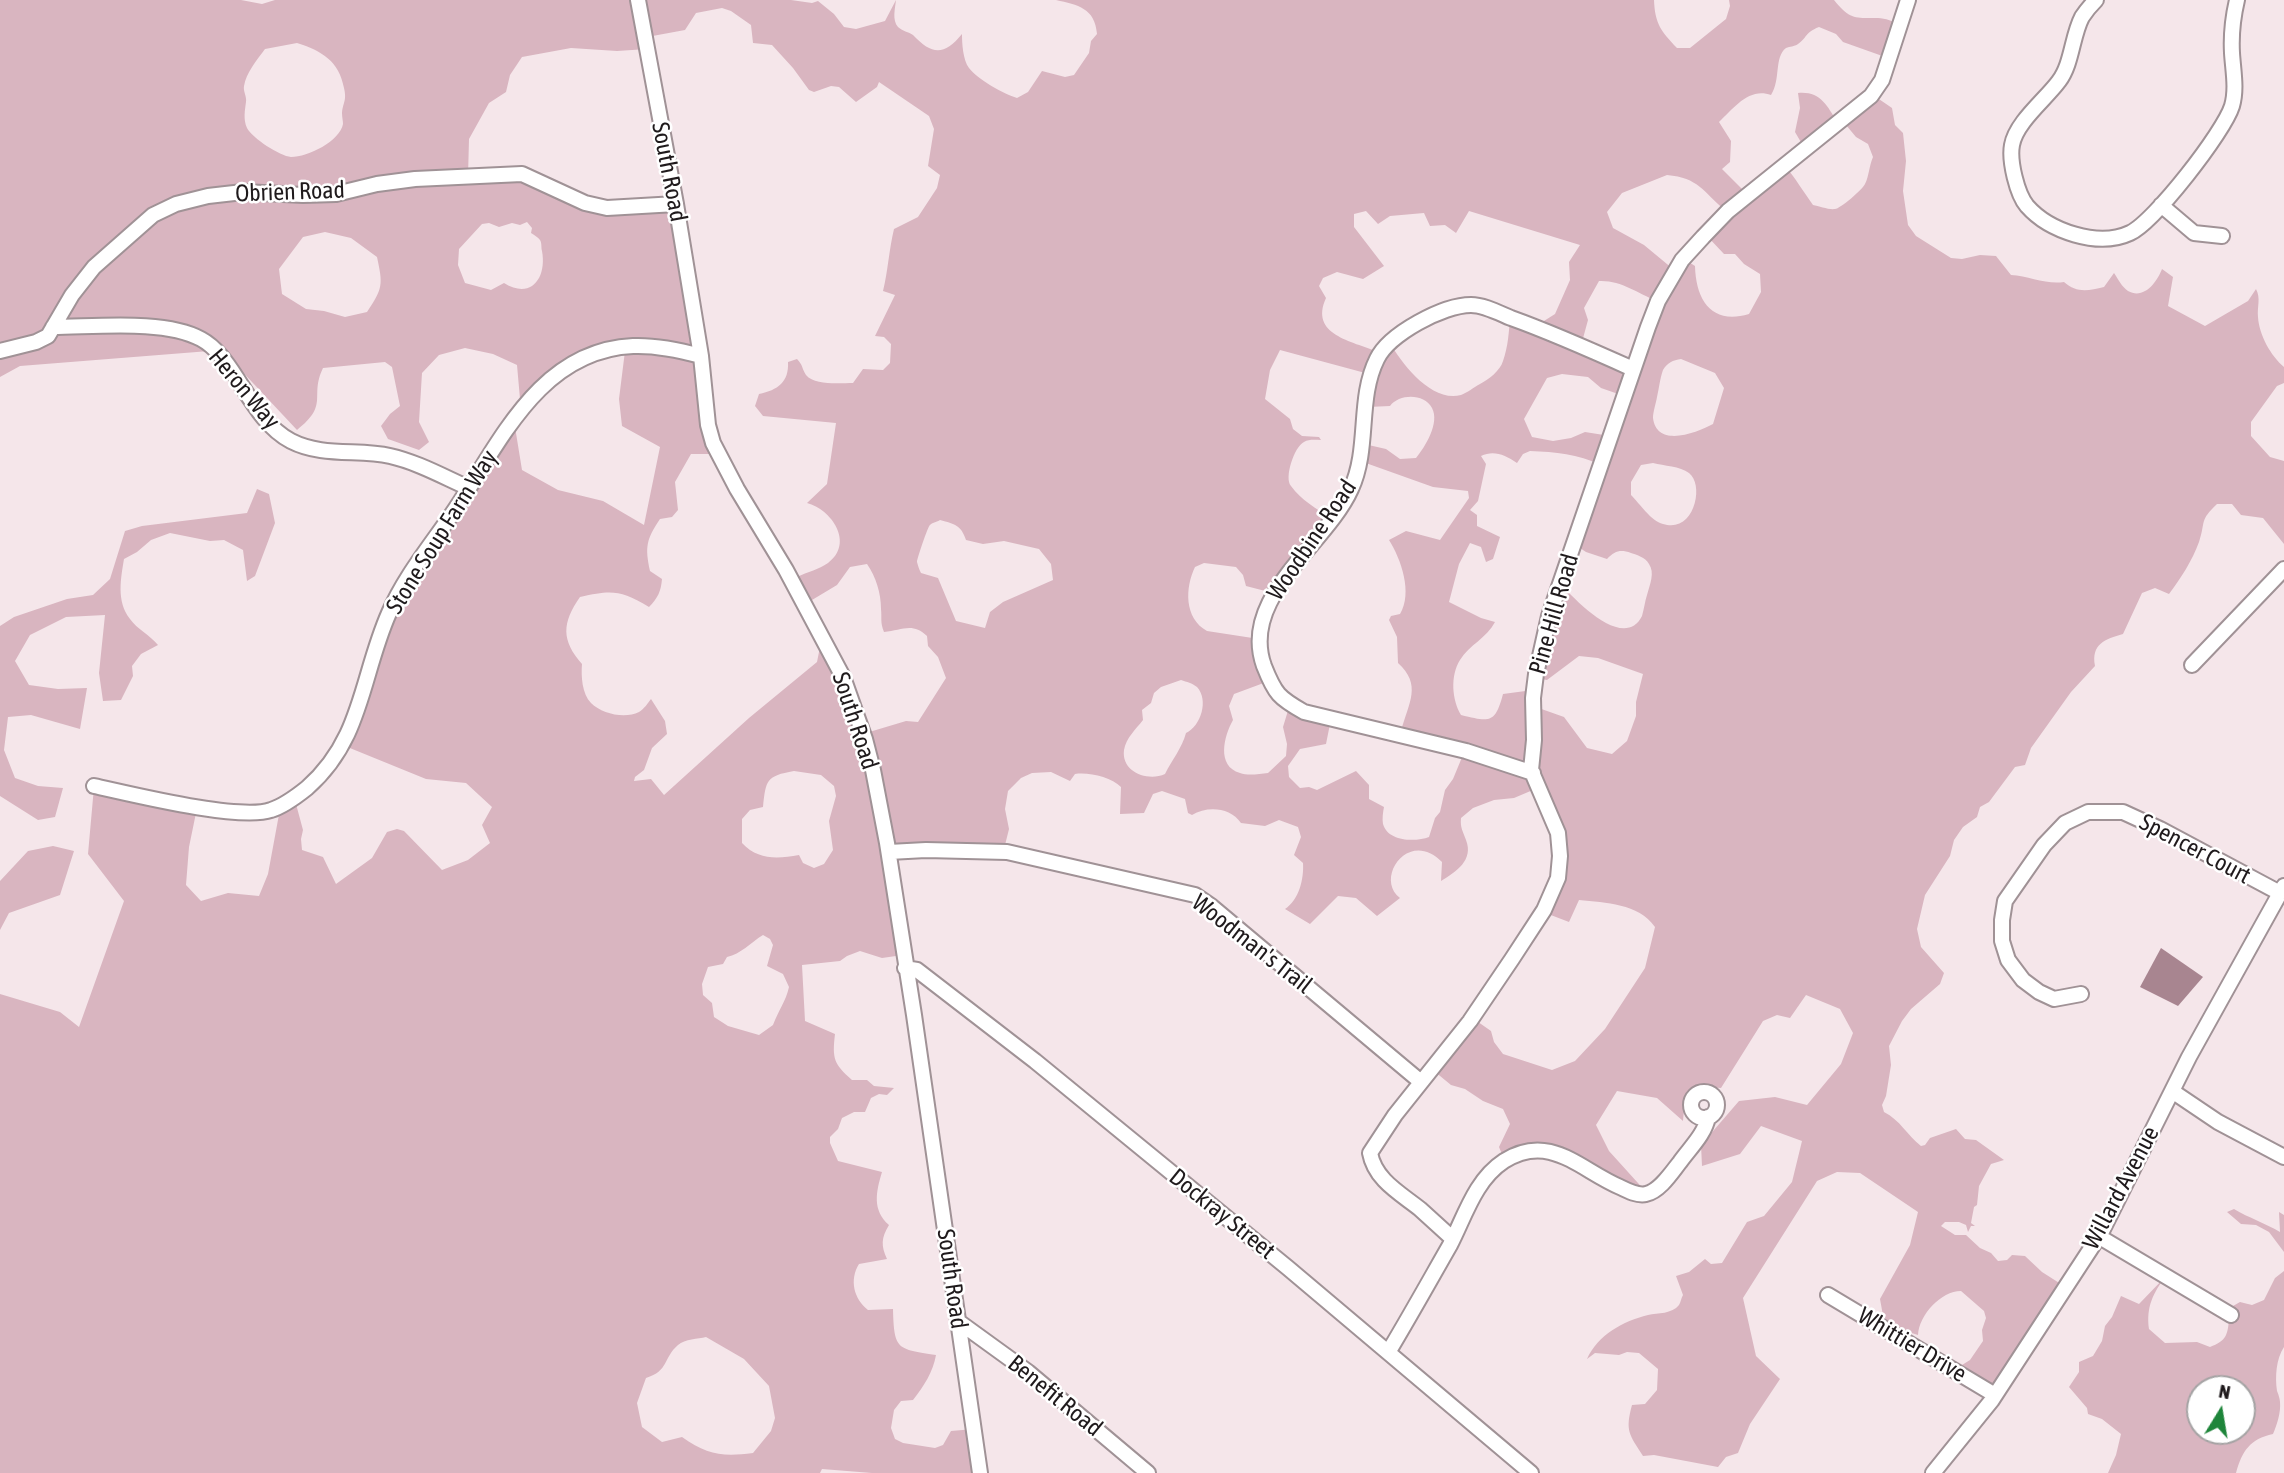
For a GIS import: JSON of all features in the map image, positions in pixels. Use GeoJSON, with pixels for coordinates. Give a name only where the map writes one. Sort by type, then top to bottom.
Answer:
{"type":"FeatureCollection","features":[{"type":"Feature","properties":{"kind":"street","name":"South Road"},"geometry":{"type":"LineString","coordinates":[[638,0],[676,204],[701,356],[708,425],[713,443],[737,489],[786,570],[843,677],[865,739],[888,852],[980,1473]]}},
{"type":"Feature","properties":{"kind":"street","name":"Pine Hill Road"},"geometry":{"type":"LineString","coordinates":[[1453,1239],[1385,1182],[1372,1165],[1370,1153],[1421,1082],[1470,1021],[1544,910],[1558,878],[1558,833],[1533,773],[1532,698],[1542,646],[1565,569],[1633,369],[1658,301],[1682,260],[1728,211],[1871,96],[1887,69],[1908,0]]}},
{"type":"Feature","properties":{"kind":"street"},"geometry":{"type":"LineString","coordinates":[[2096,0],[2083,16],[2060,80],[2023,122],[2012,144],[2017,187],[2026,205],[2044,220],[2088,237],[2129,234],[2144,223],[2206,151],[2224,125],[2232,107],[2234,88],[2232,28],[2237,0]]}},
{"type":"Feature","properties":{"kind":"street","name":"Obrien Road"},"geometry":{"type":"LineString","coordinates":[[0,351],[36,342],[48,336],[72,295],[87,276],[125,238],[153,215],[176,204],[208,196],[243,192],[336,194],[377,184],[415,179],[522,174],[585,203],[607,208],[676,204]]}},
{"type":"Feature","properties":{"kind":"street"},"geometry":{"type":"LineString","coordinates":[[2161,205],[2194,233],[2222,236]]}},
{"type":"Feature","properties":{"kind":"street","name":"Woodbine Road"},"geometry":{"type":"LineString","coordinates":[[1533,773],[1466,751],[1304,712],[1281,699],[1262,660],[1259,641],[1265,608],[1350,491],[1362,454],[1369,383],[1377,358],[1394,338],[1416,324],[1455,308],[1471,305],[1527,324],[1633,369]]}},
{"type":"Feature","properties":{"kind":"street","name":"Heron Way"},"geometry":{"type":"LineString","coordinates":[[54,327],[171,329],[194,336],[212,347],[224,360],[258,411],[286,439],[322,450],[393,456],[469,488]]}},
{"type":"Feature","properties":{"kind":"street","name":"Stone Soup Farm Way"},"geometry":{"type":"LineString","coordinates":[[94,786],[246,813],[270,810],[298,795],[326,772],[344,744],[389,612],[491,452],[540,388],[559,370],[608,350],[633,346],[673,349],[701,356]]}},
{"type":"Feature","properties":{"kind":"street"},"geometry":{"type":"LineString","coordinates":[[2192,665],[2284,569]]}},
{"type":"Feature","properties":{"kind":"street","name":"Spencer Court"},"geometry":{"type":"LineString","coordinates":[[2081,994],[2054,999],[2023,980],[2008,960],[2002,941],[2002,920],[2006,901],[2044,845],[2065,824],[2088,812],[2123,812],[2282,890]]}},
{"type":"Feature","properties":{"kind":"street","name":"Woodman's Trail"},"geometry":{"type":"LineString","coordinates":[[888,852],[1007,852],[1195,895],[1421,1082]]}},
{"type":"Feature","properties":{"kind":"street","name":"Willard Avenue"},"geometry":{"type":"LineString","coordinates":[[1933,1473],[1995,1395],[2098,1236],[2120,1198],[2172,1091],[2282,890]]}},
{"type":"Feature","properties":{"kind":"street","name":"Dockray Street"},"geometry":{"type":"LineString","coordinates":[[905,968],[916,970],[1035,1061],[1389,1351],[1531,1473]]}},
{"type":"Feature","properties":{"kind":"street"},"geometry":{"type":"LineString","coordinates":[[2172,1091],[2218,1122],[2284,1157]]}},
{"type":"Feature","properties":{"kind":"street"},"geometry":{"type":"LineString","coordinates":[[1389,1351],[1453,1239],[1474,1195],[1490,1172],[1506,1159],[1535,1149],[1556,1152],[1608,1182],[1644,1195],[1655,1190],[1672,1172],[1706,1127],[1708,1117]]}},
{"type":"Feature","properties":{"kind":"street"},"geometry":{"type":"LineString","coordinates":[[2098,1236],[2231,1315]]}},
{"type":"Feature","properties":{"kind":"street","name":"Whittier Drive"},"geometry":{"type":"LineString","coordinates":[[1828,1295],[1995,1395]]}},
{"type":"Feature","properties":{"kind":"street","name":"Benefit Road"},"geometry":{"type":"LineString","coordinates":[[959,1322],[1028,1372],[1148,1473]]}},
{"type":"Feature","properties":{"kind":"shaded area"},"geometry":{"type":"Polygon","coordinates":[[[0,0],[241,0],[262,4],[275,0],[791,0],[812,3],[818,1],[834,14],[844,27],[856,29],[885,21],[896,0],[894,18],[900,28],[926,46],[938,50],[949,46],[962,34],[964,56],[969,68],[991,86],[1017,98],[1028,92],[1042,71],[1065,77],[1074,75],[1089,53],[1091,41],[1097,34],[1096,25],[1089,13],[1078,6],[1056,0],[1654,0],[1657,21],[1663,32],[1677,48],[1690,48],[1726,19],[1729,0],[1834,0],[1853,16],[1881,18],[1900,24],[1888,58],[1843,42],[1836,34],[1819,27],[1811,31],[1798,44],[1782,52],[1771,95],[1763,93],[1749,96],[1719,122],[1731,141],[1730,162],[1722,169],[1746,193],[1785,166],[1813,205],[1838,208],[1863,187],[1873,157],[1868,144],[1856,137],[1841,119],[1873,95],[1892,108],[1895,125],[1903,133],[1906,161],[1903,191],[1908,225],[1916,236],[1951,258],[1996,256],[2011,275],[2064,282],[2082,290],[2104,287],[2114,273],[2128,291],[2134,293],[2149,288],[2162,269],[2173,277],[2168,306],[2205,326],[2248,301],[2256,289],[2263,338],[2284,367],[2284,383],[2277,386],[2251,422],[2251,436],[2270,457],[2284,461],[2284,544],[2263,518],[2241,515],[2232,504],[2217,504],[2205,518],[2193,556],[2169,594],[2155,588],[2142,593],[2123,634],[2110,638],[2097,648],[2095,666],[2071,692],[2031,748],[2025,765],[2015,767],[1989,802],[1980,807],[1977,817],[1963,827],[1954,840],[1950,856],[1925,895],[1917,929],[1921,947],[1944,973],[1940,984],[1911,1009],[1889,1046],[1891,1065],[1882,1105],[1884,1112],[1895,1119],[1921,1146],[1930,1138],[1956,1129],[1965,1139],[1976,1140],[2004,1160],[1991,1164],[1979,1186],[1971,1223],[1975,1226],[1971,1226],[1968,1232],[1966,1225],[1959,1222],[1945,1222],[1941,1226],[1955,1235],[1966,1235],[1998,1261],[2007,1260],[2012,1255],[2025,1256],[2042,1272],[2064,1286],[1996,1392],[1972,1377],[1962,1365],[1970,1360],[1983,1341],[1982,1330],[1986,1318],[1984,1311],[1961,1291],[1946,1295],[1932,1306],[1922,1320],[1918,1335],[1896,1328],[1886,1332],[1880,1299],[1910,1245],[1918,1212],[1860,1173],[1837,1172],[1817,1181],[1743,1298],[1756,1356],[1780,1379],[1750,1424],[1738,1453],[1726,1457],[1718,1467],[1654,1455],[1643,1456],[1630,1432],[1630,1414],[1632,1405],[1645,1404],[1657,1390],[1658,1369],[1639,1353],[1595,1353],[1587,1359],[1598,1343],[1612,1330],[1639,1318],[1676,1308],[1683,1295],[1676,1276],[1689,1272],[1705,1259],[1711,1264],[1722,1263],[1747,1222],[1764,1216],[1792,1182],[1802,1141],[1761,1126],[1740,1154],[1702,1166],[1701,1145],[1739,1101],[1775,1097],[1807,1105],[1841,1064],[1853,1033],[1840,1009],[1806,995],[1790,1018],[1777,1015],[1763,1021],[1721,1088],[1702,1088],[1691,1092],[1686,1102],[1683,1121],[1657,1098],[1617,1091],[1596,1125],[1609,1151],[1647,1193],[1557,1150],[1504,1159],[1499,1147],[1510,1124],[1503,1109],[1483,1101],[1465,1089],[1451,1085],[1434,1071],[1471,1017],[1491,1031],[1494,1042],[1503,1054],[1552,1070],[1575,1061],[1605,1029],[1645,968],[1655,927],[1640,913],[1600,902],[1579,900],[1569,922],[1543,912],[1560,859],[1540,787],[1514,798],[1494,800],[1473,808],[1461,818],[1468,854],[1458,869],[1441,881],[1442,862],[1430,853],[1418,850],[1407,853],[1393,869],[1391,879],[1393,889],[1400,898],[1377,916],[1356,898],[1338,896],[1310,924],[1285,909],[1297,895],[1303,876],[1303,863],[1294,855],[1301,837],[1298,827],[1279,820],[1265,826],[1241,823],[1225,811],[1211,809],[1192,815],[1188,813],[1185,799],[1162,791],[1153,794],[1144,813],[1120,814],[1121,787],[1117,783],[1087,774],[1075,774],[1070,781],[1051,772],[1032,773],[1021,778],[1008,791],[1005,809],[1009,829],[1004,849],[891,850],[903,955],[882,958],[860,951],[840,961],[802,965],[805,1021],[835,1034],[834,1055],[841,1070],[852,1080],[867,1080],[874,1086],[894,1088],[887,1095],[879,1094],[871,1098],[865,1112],[854,1112],[842,1118],[838,1129],[830,1137],[838,1161],[882,1172],[877,1200],[880,1213],[889,1225],[883,1242],[887,1259],[859,1264],[854,1276],[856,1295],[868,1310],[893,1309],[895,1333],[900,1345],[913,1351],[936,1355],[930,1373],[917,1395],[913,1400],[901,1401],[894,1410],[891,1428],[895,1439],[903,1443],[935,1448],[943,1445],[951,1431],[974,1429],[978,1473],[872,1473],[822,1469],[820,1473],[0,1473],[0,994],[60,1012],[79,1027],[124,901],[88,854],[94,787],[197,808],[189,847],[186,885],[201,901],[228,893],[259,896],[268,874],[280,809],[296,804],[303,830],[302,850],[323,857],[336,884],[372,858],[387,832],[397,829],[404,831],[442,870],[468,860],[490,843],[482,825],[492,807],[466,783],[426,779],[340,744],[396,590],[515,427],[522,470],[558,490],[603,501],[644,525],[660,447],[622,426],[619,399],[626,343],[554,369],[520,399],[517,365],[493,354],[465,348],[439,355],[422,373],[419,422],[429,442],[419,450],[388,439],[381,426],[400,406],[392,367],[385,362],[323,368],[319,378],[316,407],[297,430],[222,350],[20,366],[0,377],[0,0]],[[722,8],[696,13],[685,30],[647,37],[647,49],[617,51],[571,48],[522,57],[510,75],[506,92],[489,103],[469,139],[468,177],[533,181],[583,207],[675,202],[719,454],[691,454],[675,482],[678,510],[672,517],[660,519],[652,533],[647,550],[650,571],[662,579],[652,604],[649,607],[616,593],[580,597],[570,615],[566,631],[570,647],[582,664],[584,690],[591,703],[607,713],[627,715],[639,712],[651,699],[665,721],[667,734],[652,748],[644,770],[634,781],[651,779],[664,795],[749,718],[817,662],[822,637],[866,733],[906,721],[918,722],[946,678],[938,657],[928,646],[927,636],[922,632],[907,628],[884,632],[879,591],[867,564],[850,567],[837,585],[807,603],[797,577],[828,563],[836,555],[839,546],[840,537],[831,519],[816,506],[807,503],[827,484],[836,423],[763,416],[755,406],[759,394],[781,384],[787,375],[788,362],[797,359],[810,379],[828,383],[853,383],[863,369],[883,370],[890,363],[891,344],[884,337],[875,336],[895,295],[883,291],[894,229],[918,217],[937,188],[940,175],[928,166],[934,129],[929,116],[879,82],[877,87],[856,102],[839,87],[831,86],[814,92],[809,90],[772,45],[753,43],[751,25],[731,11],[722,8]],[[297,43],[265,49],[249,71],[244,86],[247,128],[274,150],[286,156],[298,156],[330,142],[341,130],[345,99],[342,79],[334,64],[322,54],[297,43]],[[1667,175],[1622,193],[1607,212],[1613,228],[1644,245],[1673,269],[1684,259],[1695,266],[1703,299],[1716,313],[1736,317],[1749,314],[1761,292],[1760,274],[1744,264],[1735,254],[1724,254],[1707,236],[1725,210],[1693,182],[1667,175]],[[1366,211],[1354,214],[1354,227],[1384,266],[1363,279],[1337,272],[1323,278],[1319,286],[1326,298],[1322,310],[1323,320],[1336,335],[1378,352],[1390,343],[1410,371],[1429,388],[1450,396],[1461,395],[1487,380],[1499,368],[1506,350],[1510,317],[1536,326],[1555,314],[1570,280],[1569,262],[1580,245],[1469,211],[1456,233],[1445,225],[1430,226],[1424,213],[1390,216],[1378,224],[1366,211]],[[527,222],[499,227],[489,223],[482,224],[459,249],[458,265],[465,283],[491,290],[504,283],[522,289],[535,284],[542,270],[541,241],[531,233],[532,228],[527,222]],[[325,232],[303,237],[279,269],[282,294],[306,309],[345,317],[367,312],[380,286],[377,257],[351,238],[325,232]],[[1599,281],[1584,308],[1588,320],[1582,342],[1633,367],[1657,301],[1622,285],[1599,281]],[[1280,350],[1270,370],[1265,399],[1290,419],[1293,429],[1302,436],[1319,437],[1321,440],[1308,440],[1300,445],[1291,463],[1289,482],[1304,500],[1330,518],[1273,593],[1246,586],[1243,575],[1236,567],[1204,563],[1195,567],[1189,584],[1190,611],[1199,625],[1207,631],[1259,639],[1269,681],[1234,694],[1229,706],[1233,720],[1225,742],[1225,757],[1232,769],[1240,773],[1268,773],[1286,756],[1287,744],[1283,727],[1290,704],[1331,719],[1326,744],[1300,749],[1288,766],[1289,777],[1300,788],[1317,790],[1356,771],[1369,785],[1369,799],[1384,807],[1383,824],[1390,834],[1410,840],[1429,837],[1435,818],[1440,812],[1445,790],[1453,779],[1465,750],[1401,731],[1412,687],[1410,679],[1398,663],[1397,637],[1389,620],[1391,616],[1400,614],[1404,606],[1405,586],[1398,557],[1389,540],[1406,531],[1440,540],[1469,498],[1468,491],[1433,487],[1363,462],[1364,444],[1386,449],[1400,459],[1416,458],[1433,428],[1434,414],[1428,403],[1418,398],[1405,397],[1390,406],[1368,407],[1369,374],[1280,350]],[[1681,359],[1673,361],[1663,370],[1653,418],[1662,433],[1679,436],[1713,424],[1724,388],[1715,373],[1681,359]],[[1562,374],[1547,378],[1524,419],[1532,437],[1553,441],[1585,432],[1610,436],[1624,396],[1601,388],[1588,377],[1562,374]],[[1530,451],[1523,454],[1517,463],[1495,453],[1481,456],[1486,464],[1478,501],[1470,510],[1477,515],[1477,526],[1500,537],[1493,559],[1486,562],[1481,547],[1470,543],[1459,564],[1449,602],[1495,622],[1457,666],[1453,688],[1458,709],[1461,715],[1479,719],[1490,718],[1497,711],[1503,694],[1533,690],[1533,706],[1564,717],[1587,748],[1612,754],[1627,741],[1636,716],[1636,702],[1643,674],[1598,658],[1579,656],[1547,680],[1536,678],[1560,583],[1587,610],[1612,626],[1624,628],[1634,626],[1642,616],[1651,579],[1651,567],[1643,558],[1627,552],[1618,552],[1607,559],[1586,552],[1574,544],[1601,465],[1575,456],[1549,452],[1530,451]],[[1653,463],[1641,465],[1631,482],[1631,495],[1654,519],[1663,524],[1674,525],[1682,522],[1694,507],[1696,487],[1689,473],[1653,463]],[[940,520],[931,524],[917,562],[921,573],[938,578],[956,621],[985,628],[990,612],[1003,602],[1053,580],[1051,564],[1039,549],[1004,541],[983,544],[966,540],[962,531],[950,523],[940,520]],[[1181,680],[1161,687],[1154,693],[1151,703],[1142,710],[1143,720],[1125,746],[1124,758],[1131,769],[1151,777],[1165,774],[1186,733],[1196,725],[1203,705],[1201,692],[1197,687],[1181,680]],[[794,771],[773,777],[765,791],[763,807],[750,810],[742,819],[742,843],[761,855],[799,855],[803,863],[814,868],[824,864],[833,850],[829,821],[836,796],[834,786],[821,775],[794,771]],[[763,935],[727,957],[723,964],[708,967],[702,984],[703,995],[712,1003],[714,1017],[728,1026],[759,1035],[773,1025],[789,987],[783,974],[767,966],[773,945],[770,939],[763,935]],[[706,1337],[684,1341],[673,1350],[659,1372],[646,1378],[637,1403],[642,1427],[662,1442],[682,1437],[699,1448],[716,1453],[753,1453],[771,1431],[775,1418],[769,1386],[744,1359],[706,1337]]]}},
{"type":"Feature","properties":{"kind":"shaded area"},"geometry":{"type":"Polygon","coordinates":[[[1798,93],[1817,97],[1837,122],[1802,144],[1795,132],[1800,108],[1798,93]]]}},
{"type":"Feature","properties":{"kind":"shaded area"},"geometry":{"type":"Polygon","coordinates":[[[257,489],[269,494],[275,523],[255,576],[247,581],[243,550],[224,540],[210,541],[170,533],[151,540],[124,559],[121,589],[123,605],[133,623],[158,645],[141,654],[132,666],[133,676],[121,700],[103,701],[99,673],[105,615],[66,617],[30,635],[15,661],[29,685],[58,689],[87,688],[80,729],[31,715],[8,717],[4,750],[15,778],[38,786],[63,788],[55,817],[38,820],[0,796],[0,626],[14,617],[67,599],[93,595],[110,579],[125,531],[142,526],[247,513],[257,489]]]}},
{"type":"Feature","properties":{"kind":"shaded area"},"geometry":{"type":"Polygon","coordinates":[[[53,846],[74,851],[60,895],[9,913],[0,930],[0,881],[28,851],[53,846]]]}},
{"type":"Feature","properties":{"kind":"shaded area"},"geometry":{"type":"Polygon","coordinates":[[[2161,948],[2203,977],[2178,1006],[2140,987],[2161,948]]]}},
{"type":"Feature","properties":{"kind":"shaded area"},"geometry":{"type":"Polygon","coordinates":[[[2234,1209],[2280,1232],[2279,1212],[2284,1215],[2284,1252],[2269,1232],[2256,1225],[2241,1224],[2227,1212],[2234,1209]]]}},
{"type":"Feature","properties":{"kind":"shaded area"},"geometry":{"type":"Polygon","coordinates":[[[2284,1271],[2284,1347],[2276,1374],[2280,1410],[2273,1434],[2256,1441],[2256,1375],[2186,1375],[2186,1445],[2250,1445],[2241,1458],[2236,1473],[2108,1473],[2121,1434],[2102,1419],[2088,1414],[2087,1408],[2069,1387],[2079,1372],[2079,1362],[2093,1356],[2102,1341],[2105,1326],[2121,1296],[2139,1304],[2166,1276],[2152,1301],[2149,1329],[2165,1343],[2197,1342],[2210,1347],[2225,1337],[2229,1318],[2212,1302],[2233,1306],[2240,1302],[2252,1305],[2264,1300],[2275,1278],[2284,1271]]]}}]}
